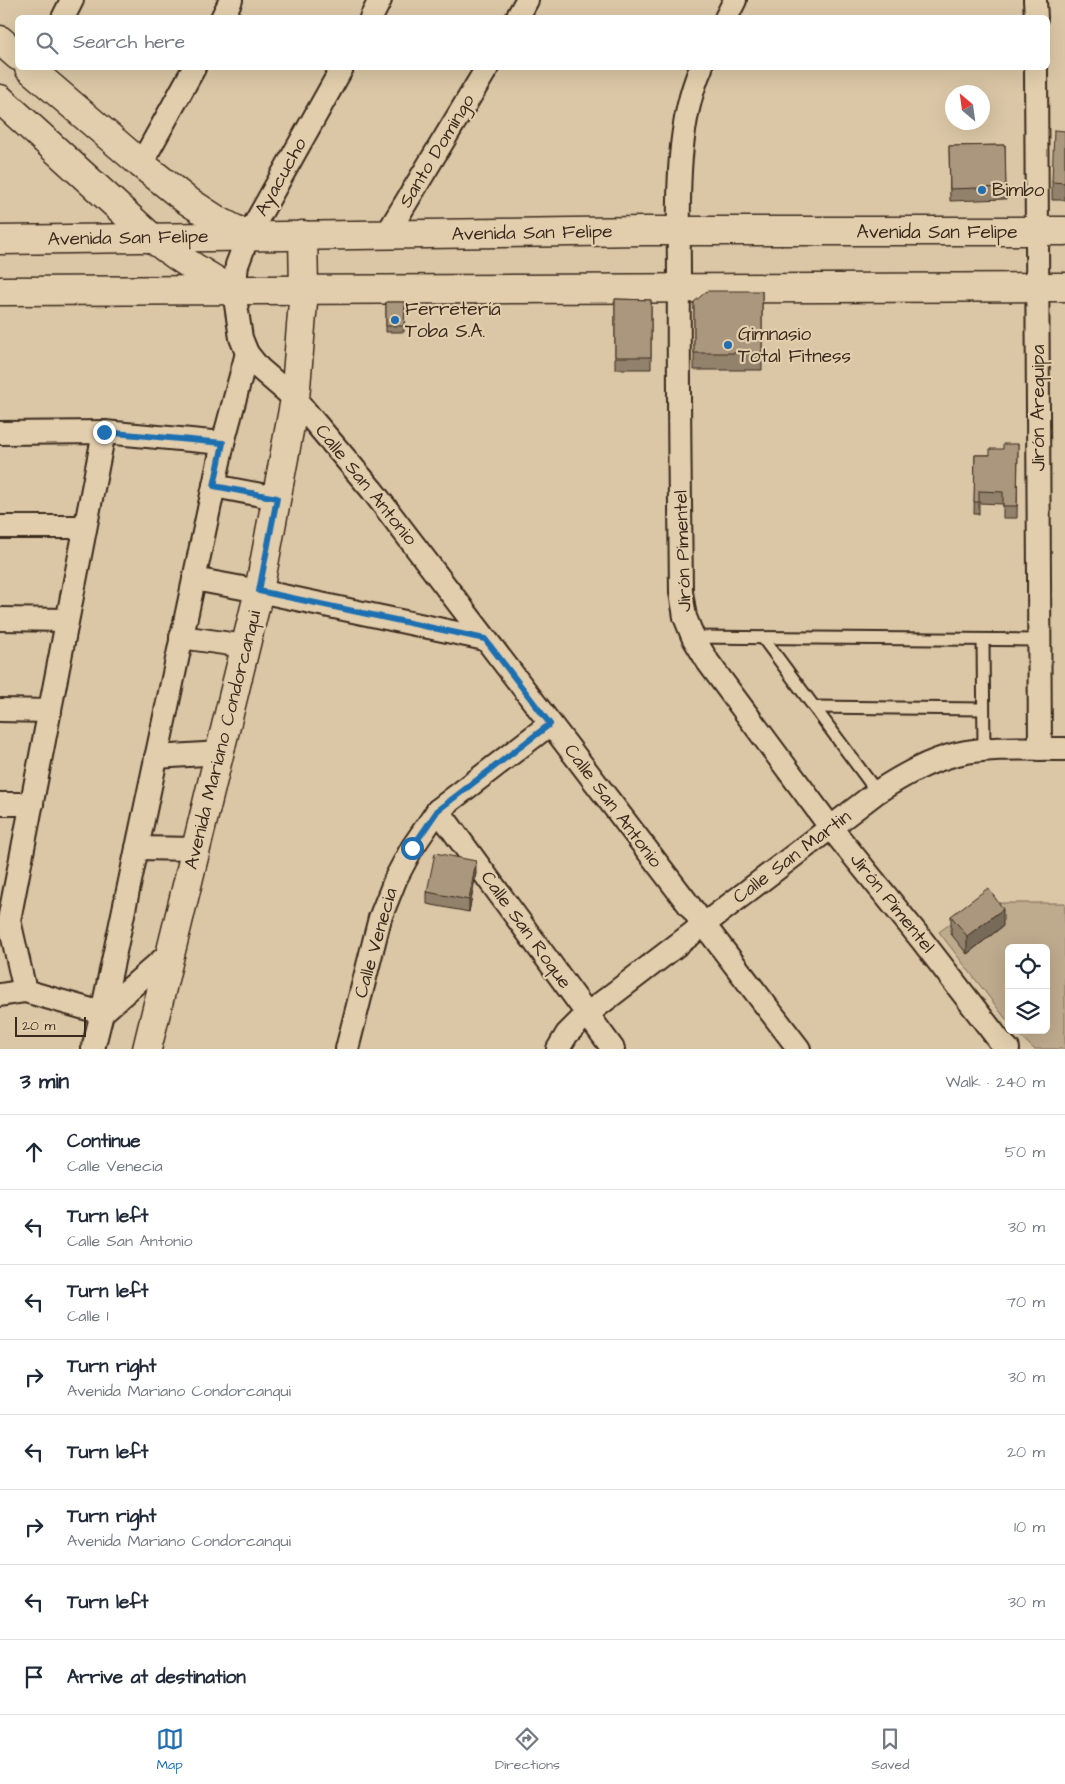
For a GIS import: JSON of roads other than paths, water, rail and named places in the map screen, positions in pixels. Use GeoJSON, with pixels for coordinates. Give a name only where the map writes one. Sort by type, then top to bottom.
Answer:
{"type":"FeatureCollection","features":[{"type":"Feature","properties":{"kind":"main road"},"geometry":{"type":"LineString","coordinates":[[0,40],[15,53]]}},
{"type":"Feature","properties":{"kind":"main road"},"geometry":{"type":"LineString","coordinates":[[34,70],[141,164],[185,199],[217,220],[248,236]]}},
{"type":"Feature","properties":{"kind":"main road"},"geometry":{"type":"LineString","coordinates":[[0,99],[168,251],[234,291]]}},
{"type":"Feature","properties":{"kind":"main road","name":"Avenida San Felipe"},"geometry":{"type":"LineString","coordinates":[[0,240],[679,231],[1065,231]]}},
{"type":"Feature","properties":{"kind":"main road","name":"Avenida Mariano Condorcanqui"},"geometry":{"type":"LineString","coordinates":[[147,1049],[259,591],[296,399],[304,290],[303,235]]}},
{"type":"Feature","properties":{"kind":"main road"},"geometry":{"type":"LineString","coordinates":[[0,291],[1065,287]]}},
{"type":"Feature","properties":{"kind":"street"},"geometry":{"type":"LineString","coordinates":[[64,15],[72,0]]}},
{"type":"Feature","properties":{"kind":"street"},"geometry":{"type":"LineString","coordinates":[[224,15],[231,0]]}},
{"type":"Feature","properties":{"kind":"street"},"geometry":{"type":"LineString","coordinates":[[372,15],[380,0]]}},
{"type":"Feature","properties":{"kind":"street"},"geometry":{"type":"LineString","coordinates":[[519,15],[527,0]]}},
{"type":"Feature","properties":{"kind":"street"},"geometry":{"type":"LineString","coordinates":[[728,15],[735,0]]}},
{"type":"Feature","properties":{"kind":"street"},"geometry":{"type":"LineString","coordinates":[[1035,0],[1036,15]]}},
{"type":"Feature","properties":{"kind":"street"},"geometry":{"type":"LineString","coordinates":[[141,164],[193,70]]}},
{"type":"Feature","properties":{"kind":"street","name":"Ayacucho"},"geometry":{"type":"LineString","coordinates":[[234,291],[237,266],[248,236],[341,70]]}},
{"type":"Feature","properties":{"kind":"street","name":"Santo Domingo"},"geometry":{"type":"LineString","coordinates":[[387,234],[486,70]]}},
{"type":"Feature","properties":{"kind":"street","name":"Jirón Pimentel"},"geometry":{"type":"LineString","coordinates":[[701,70],[687,114],[680,180],[681,592],[685,617],[693,637],[708,662],[831,828],[1008,1049]]}},
{"type":"Feature","properties":{"kind":"street","name":"Jirón Arequipa"},"geometry":{"type":"LineString","coordinates":[[1036,70],[1040,749]]}},
{"type":"Feature","properties":{"kind":"street"},"geometry":{"type":"LineString","coordinates":[[234,291],[241,338],[247,353],[258,368],[296,399]]}},
{"type":"Feature","properties":{"kind":"street"},"geometry":{"type":"LineString","coordinates":[[98,1048],[102,1013],[181,636],[223,443],[247,353]]}},
{"type":"Feature","properties":{"kind":"street","name":"Calle San Antonio"},"geometry":{"type":"LineString","coordinates":[[296,399],[372,490],[799,1049]]}},
{"type":"Feature","properties":{"kind":"street"},"geometry":{"type":"LineString","coordinates":[[0,433],[104,432],[223,443]]}},
{"type":"Feature","properties":{"kind":"street"},"geometry":{"type":"LineString","coordinates":[[25,991],[4,919],[32,804],[104,432]]}},
{"type":"Feature","properties":{"kind":"street"},"geometry":{"type":"LineString","coordinates":[[214,486],[277,498]]}},
{"type":"Feature","properties":{"kind":"street"},"geometry":{"type":"LineString","coordinates":[[0,528],[85,527]]}},
{"type":"Feature","properties":{"kind":"street"},"geometry":{"type":"LineString","coordinates":[[194,579],[485,639]]}},
{"type":"Feature","properties":{"kind":"street"},"geometry":{"type":"LineString","coordinates":[[0,619],[67,620]]}},
{"type":"Feature","properties":{"kind":"street"},"geometry":{"type":"LineString","coordinates":[[181,636],[245,646]]}},
{"type":"Feature","properties":{"kind":"street"},"geometry":{"type":"LineString","coordinates":[[0,710],[50,711]]}},
{"type":"Feature","properties":{"kind":"street","name":"Calle Venecia"},"geometry":{"type":"LineString","coordinates":[[347,1049],[380,918],[400,870],[412,848],[438,810],[550,724]]}},
{"type":"Feature","properties":{"kind":"street","name":"Calle San Martin"},"geometry":{"type":"LineString","coordinates":[[558,1049],[567,1034],[587,1014],[877,792],[905,774],[932,762],[957,754],[984,750],[1065,749]]}},
{"type":"Feature","properties":{"kind":"street"},"geometry":{"type":"LineString","coordinates":[[156,757],[220,753]]}},
{"type":"Feature","properties":{"kind":"street"},"geometry":{"type":"LineString","coordinates":[[0,804],[32,804]]}},
{"type":"Feature","properties":{"kind":"street","name":"Calle San Roque"},"geometry":{"type":"LineString","coordinates":[[438,810],[613,1049]]}},
{"type":"Feature","properties":{"kind":"street"},"geometry":{"type":"LineString","coordinates":[[137,848],[196,849]]}},
{"type":"Feature","properties":{"kind":"street"},"geometry":{"type":"LineString","coordinates":[[102,1013],[170,953]]}},
{"type":"Feature","properties":{"kind":"street"},"geometry":{"type":"LineString","coordinates":[[0,995],[25,991],[102,1013]]}},
{"type":"Feature","properties":{"kind":"lane"},"geometry":{"type":"LineString","coordinates":[[693,637],[1040,640]]}},
{"type":"Feature","properties":{"kind":"lane"},"geometry":{"type":"LineString","coordinates":[[763,638],[877,792]]}},
{"type":"Feature","properties":{"kind":"lane"},"geometry":{"type":"LineString","coordinates":[[983,640],[984,750]]}},
{"type":"Feature","properties":{"kind":"lane"},"geometry":{"type":"LineString","coordinates":[[814,707],[983,709]]}},
{"type":"Feature","properties":{"kind":"place","name":"Bimbo"},"geometry":{"type":"Point","coordinates":[982,190]}},
{"type":"Feature","properties":{"kind":"place","name":"Ferretería Toba S.A."},"geometry":{"type":"Point","coordinates":[395,320]}},
{"type":"Feature","properties":{"kind":"place","name":"Gimnasio Total Fitness"},"geometry":{"type":"Point","coordinates":[728,345]}}]}
